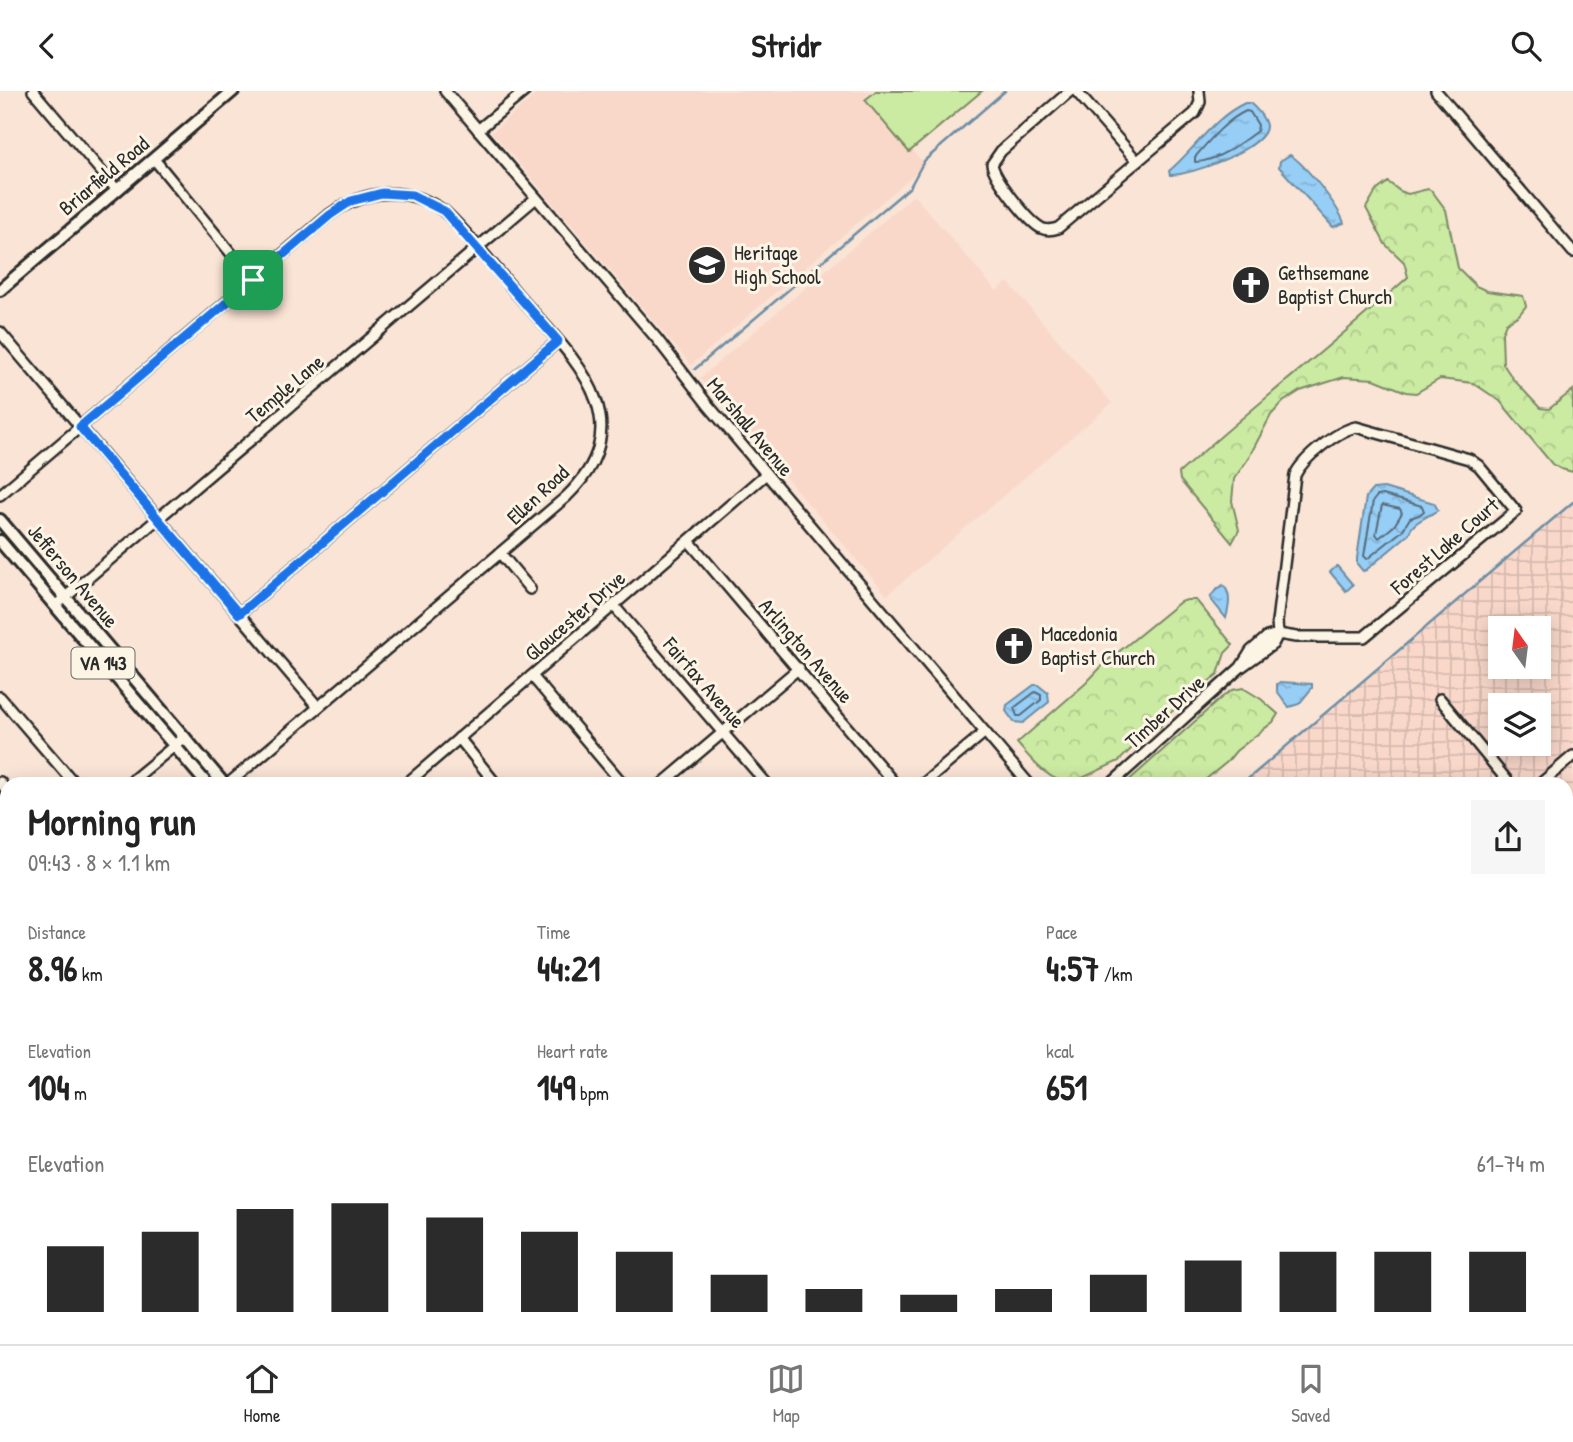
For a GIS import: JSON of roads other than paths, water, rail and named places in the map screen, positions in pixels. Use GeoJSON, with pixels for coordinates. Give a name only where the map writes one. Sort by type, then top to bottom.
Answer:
{"type":"FeatureCollection","features":[{"type":"Feature","properties":{"kind":"main road","name":"Briarfield Road"},"geometry":{"type":"LineString","coordinates":[[0,290],[233,91]]}},
{"type":"Feature","properties":{"kind":"main road","name":"Jefferson Avenue"},"geometry":{"type":"LineString","coordinates":[[0,520],[220,777]]}},
{"type":"Feature","properties":{"kind":"main road","name":"Jefferson Avenue"},"geometry":{"type":"LineString","coordinates":[[0,541],[201,777]]}},
{"type":"Feature","properties":{"kind":"street"},"geometry":{"type":"LineString","coordinates":[[33,91],[117,190]]}},
{"type":"Feature","properties":{"kind":"street","name":"Marshall Avenue"},"geometry":{"type":"LineString","coordinates":[[445,91],[1024,777]]}},
{"type":"Feature","properties":{"kind":"street"},"geometry":{"type":"LineString","coordinates":[[478,130],[525,91]]}},
{"type":"Feature","properties":{"kind":"street"},"geometry":{"type":"LineString","coordinates":[[1070,91],[1001,151],[992,164],[995,175],[1037,225],[1047,230],[1058,228],[1195,113],[1200,102],[1199,91]]}},
{"type":"Feature","properties":{"kind":"street"},"geometry":{"type":"LineString","coordinates":[[1076,91],[1137,161]]}},
{"type":"Feature","properties":{"kind":"street"},"geometry":{"type":"LineString","coordinates":[[1436,91],[1573,251]]}},
{"type":"Feature","properties":{"kind":"street"},"geometry":{"type":"LineString","coordinates":[[154,159],[253,280]]}},
{"type":"Feature","properties":{"kind":"street","name":"Ellen Road"},"geometry":{"type":"LineString","coordinates":[[0,495],[340,208],[361,197],[402,193],[429,202],[450,217],[558,341],[595,393],[600,416],[598,448],[591,466],[574,489],[234,777]]}},
{"type":"Feature","properties":{"kind":"street","name":"Temple Lane"},"geometry":{"type":"LineString","coordinates":[[55,606],[536,198]]}},
{"type":"Feature","properties":{"kind":"street"},"geometry":{"type":"LineString","coordinates":[[0,332],[318,707]]}},
{"type":"Feature","properties":{"kind":"street"},"geometry":{"type":"LineString","coordinates":[[239,614],[558,341]]}},
{"type":"Feature","properties":{"kind":"street","name":"Forest Lake Court"},"geometry":{"type":"LineString","coordinates":[[1356,426],[1469,459],[1479,466],[1516,512],[1364,637],[1296,637],[1279,634],[1277,622],[1295,475],[1299,467],[1343,429],[1356,426]]}},
{"type":"Feature","properties":{"kind":"street","name":"Gloucester Drive"},"geometry":{"type":"LineString","coordinates":[[415,777],[766,474]]}},
{"type":"Feature","properties":{"kind":"street","name":"Arlington Avenue"},"geometry":{"type":"LineString","coordinates":[[689,541],[889,777]]}},
{"type":"Feature","properties":{"kind":"street"},"geometry":{"type":"LineString","coordinates":[[499,553],[530,589]]}},
{"type":"Feature","properties":{"kind":"street","name":"Fairfax Avenue"},"geometry":{"type":"LineString","coordinates":[[614,606],[761,777]]}},
{"type":"Feature","properties":{"kind":"street","name":"Timber Drive"},"geometry":{"type":"LineString","coordinates":[[1119,777],[1241,667],[1273,644],[1279,634]]}},
{"type":"Feature","properties":{"kind":"street"},"geometry":{"type":"LineString","coordinates":[[670,777],[799,668]]}},
{"type":"Feature","properties":{"kind":"street"},"geometry":{"type":"LineString","coordinates":[[532,676],[617,777]]}},
{"type":"Feature","properties":{"kind":"street"},"geometry":{"type":"LineString","coordinates":[[0,697],[69,777]]}},
{"type":"Feature","properties":{"kind":"street"},"geometry":{"type":"LineString","coordinates":[[1440,699],[1504,777]]}},
{"type":"Feature","properties":{"kind":"street"},"geometry":{"type":"LineString","coordinates":[[931,777],[985,732]]}},
{"type":"Feature","properties":{"kind":"street"},"geometry":{"type":"LineString","coordinates":[[136,777],[185,737]]}},
{"type":"Feature","properties":{"kind":"street"},"geometry":{"type":"LineString","coordinates":[[459,739],[490,777]]}},
{"type":"Feature","properties":{"kind":"street"},"geometry":{"type":"LineString","coordinates":[[1548,777],[1573,756]]}},
{"type":"Feature","properties":{"kind":"water"},"geometry":{"type":"Polygon","coordinates":[[[1245,103],[1250,103],[1257,110],[1266,126],[1263,134],[1254,143],[1209,166],[1170,175],[1169,171],[1214,125],[1245,103]]]}},
{"type":"Feature","properties":{"kind":"water"},"geometry":{"type":"Polygon","coordinates":[[[1290,155],[1320,186],[1344,223],[1333,227],[1279,167],[1280,161],[1290,155]]]}},
{"type":"Feature","properties":{"kind":"water"},"geometry":{"type":"Polygon","coordinates":[[[1384,488],[1434,503],[1438,510],[1416,523],[1409,534],[1363,571],[1357,564],[1357,558],[1366,497],[1373,489],[1384,488]]]}},
{"type":"Feature","properties":{"kind":"water"},"geometry":{"type":"Polygon","coordinates":[[[1337,566],[1353,585],[1346,591],[1330,572],[1337,566]]]}},
{"type":"Feature","properties":{"kind":"water"},"geometry":{"type":"Polygon","coordinates":[[[1223,585],[1229,596],[1226,618],[1210,598],[1223,585]]]}},
{"type":"Feature","properties":{"kind":"water"},"geometry":{"type":"Polygon","coordinates":[[[1277,684],[1312,684],[1312,688],[1299,704],[1289,707],[1277,691],[1277,684]]]}},
{"type":"Feature","properties":{"kind":"water"},"geometry":{"type":"Polygon","coordinates":[[[1034,685],[1048,693],[1049,702],[1023,723],[1014,722],[1006,711],[1007,705],[1034,685]]]}},
{"type":"Feature","properties":{"kind":"waterway"},"geometry":{"type":"LineString","coordinates":[[695,369],[910,187],[924,161],[1005,91]]}},
{"type":"Feature","properties":{"kind":"waterway"},"geometry":{"type":"LineString","coordinates":[[1250,777],[1573,502]]}},
{"type":"Feature","properties":{"kind":"place","name":"Heritage High School"},"geometry":{"type":"Point","coordinates":[707,265]}},
{"type":"Feature","properties":{"kind":"place","name":"Gethsemane Baptist Church"},"geometry":{"type":"Point","coordinates":[1251,285]}},
{"type":"Feature","properties":{"kind":"place","name":"Macedonia Baptist Church"},"geometry":{"type":"Point","coordinates":[1014,646]}}]}
